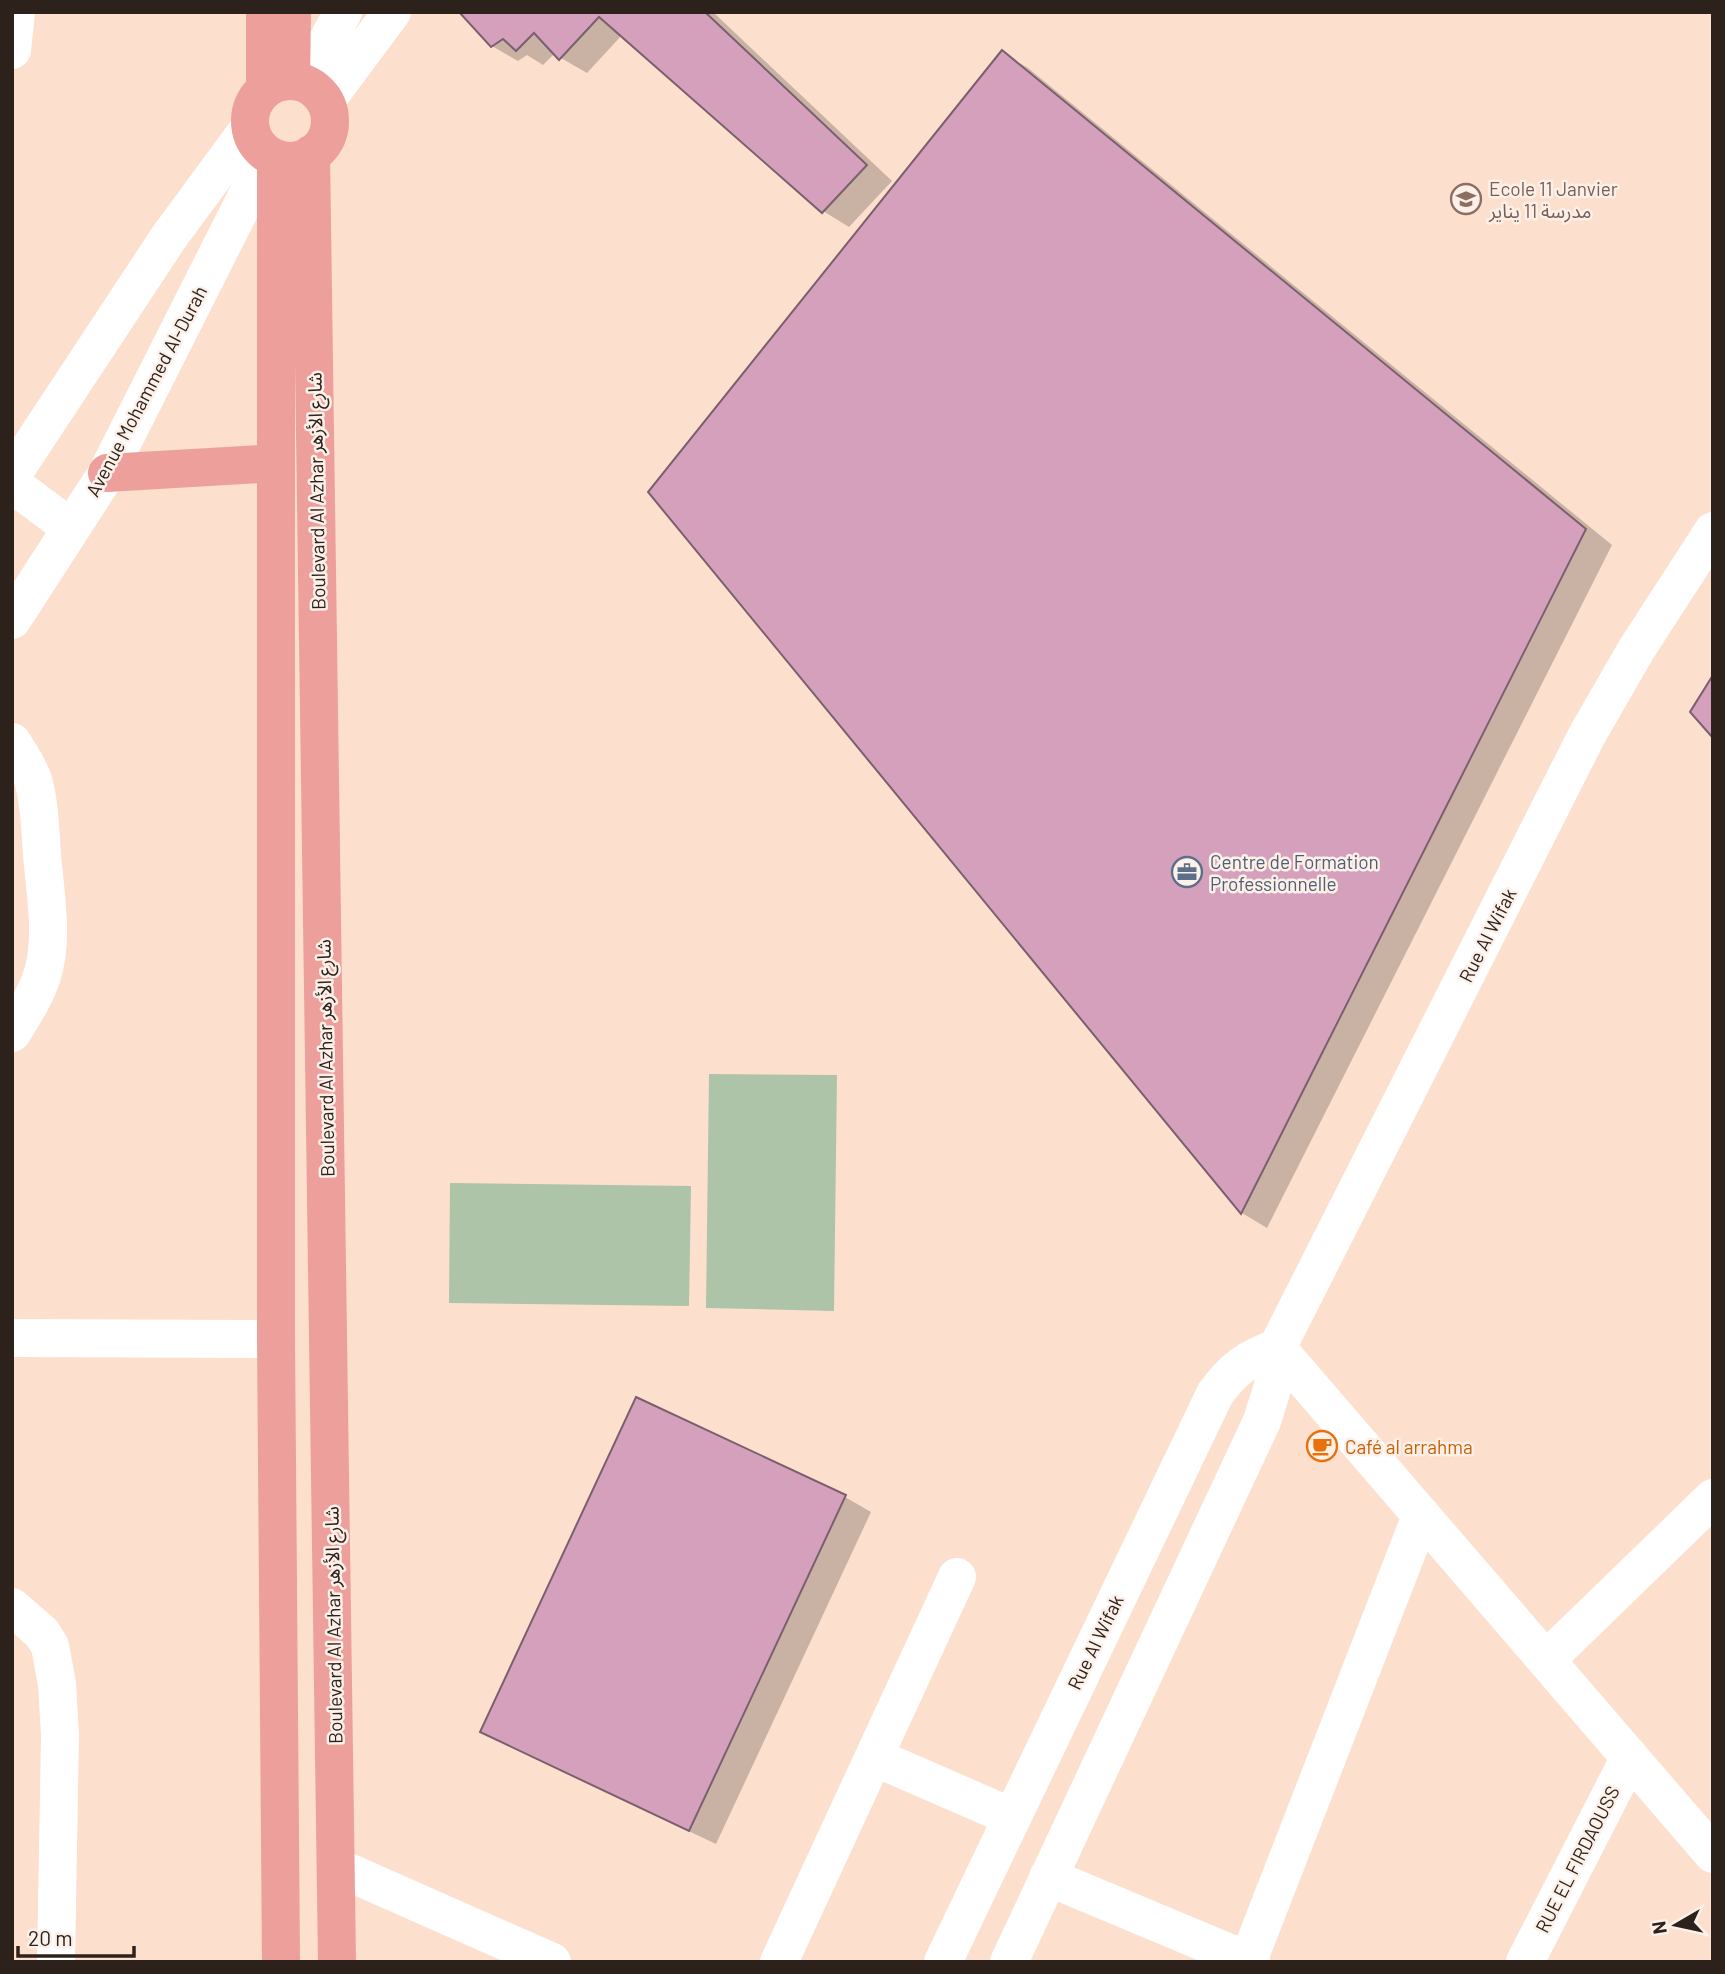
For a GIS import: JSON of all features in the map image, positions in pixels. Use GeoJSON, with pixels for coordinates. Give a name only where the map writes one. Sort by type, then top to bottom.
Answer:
{"type":"FeatureCollection","features":[{"type":"Feature","properties":{"kind":"main road"},"geometry":{"type":"LineString","coordinates":[[264,12],[296,89],[329,125],[320,147],[276,149],[251,113],[256,100],[296,89]]}},
{"type":"Feature","properties":{"kind":"main road"},"geometry":{"type":"LineString","coordinates":[[292,12],[296,89]]}},
{"type":"Feature","properties":{"kind":"main road","name":"Boulevard Al Azhar شارع الأزهر"},"geometry":{"type":"LineString","coordinates":[[276,149],[276,1339],[281,1962]]}},
{"type":"Feature","properties":{"kind":"main road","name":"Boulevard Al Azhar شارع الأزهر"},"geometry":{"type":"LineString","coordinates":[[276,149],[337,1867],[337,1962]]}},
{"type":"Feature","properties":{"kind":"main road"},"geometry":{"type":"LineString","coordinates":[[107,473],[276,463]]}},
{"type":"Feature","properties":{"kind":"street"},"geometry":{"type":"LineString","coordinates":[[12,50],[16,12]]}},
{"type":"Feature","properties":{"kind":"street"},"geometry":{"type":"LineString","coordinates":[[296,89],[344,12]]}},
{"type":"Feature","properties":{"kind":"street"},"geometry":{"type":"LineString","coordinates":[[296,89],[392,12]]}},
{"type":"Feature","properties":{"kind":"street"},"geometry":{"type":"LineString","coordinates":[[12,475],[169,237],[276,149]]}},
{"type":"Feature","properties":{"kind":"street","name":"Avenue Mohammed Al-Durah"},"geometry":{"type":"LineString","coordinates":[[12,620],[107,473],[276,149]]}},
{"type":"Feature","properties":{"kind":"street"},"geometry":{"type":"LineString","coordinates":[[12,484],[71,528]]}},
{"type":"Feature","properties":{"kind":"street","name":"Rue Al Wifak"},"geometry":{"type":"LineString","coordinates":[[1009,1962],[1262,1421],[1277,1373],[1277,1348],[1587,735],[1636,650],[1713,531]]}},
{"type":"Feature","properties":{"kind":"street"},"geometry":{"type":"LineString","coordinates":[[12,742],[32,778],[38,801],[47,928],[47,952],[42,975],[33,997],[12,1033]]}},
{"type":"Feature","properties":{"kind":"street"},"geometry":{"type":"LineString","coordinates":[[12,1338],[276,1339]]}},
{"type":"Feature","properties":{"kind":"street"},"geometry":{"type":"LineString","coordinates":[[1277,1348],[1713,1854]]}},
{"type":"Feature","properties":{"kind":"street","name":"Rue Al Wifak"},"geometry":{"type":"LineString","coordinates":[[943,1962],[1215,1394],[1227,1377],[1242,1363],[1277,1348]]}},
{"type":"Feature","properties":{"kind":"street"},"geometry":{"type":"LineString","coordinates":[[1546,1660],[1713,1498]]}},
{"type":"Feature","properties":{"kind":"street"},"geometry":{"type":"LineString","coordinates":[[1048,1877],[1250,1961],[1422,1516]]}},
{"type":"Feature","properties":{"kind":"street"},"geometry":{"type":"LineString","coordinates":[[779,1962],[957,1577]]}},
{"type":"Feature","properties":{"kind":"street"},"geometry":{"type":"LineString","coordinates":[[12,1607],[41,1633],[50,1647],[55,1665],[60,1735],[56,1962]]}},
{"type":"Feature","properties":{"kind":"street"},"geometry":{"type":"LineString","coordinates":[[874,1757],[1012,1817]]}},
{"type":"Feature","properties":{"kind":"street","name":"RUE EL FIRDAOUSS"},"geometry":{"type":"LineString","coordinates":[[1525,1962],[1630,1757]]}},
{"type":"Feature","properties":{"kind":"street"},"geometry":{"type":"LineString","coordinates":[[337,1867],[552,1962]]}},
{"type":"Feature","properties":{"kind":"green space"},"geometry":{"type":"Polygon","coordinates":[[[709,1074],[837,1075],[834,1311],[706,1308],[709,1074]]]}},
{"type":"Feature","properties":{"kind":"green space"},"geometry":{"type":"Polygon","coordinates":[[[450,1183],[691,1186],[689,1306],[449,1303],[450,1183]]]}},
{"type":"Feature","properties":{"kind":"building"},"geometry":{"type":"Polygon","coordinates":[[[459,12],[705,12],[867,165],[822,213],[599,17],[559,60],[534,33],[516,51],[503,39],[491,47],[459,12]]]}},
{"type":"Feature","properties":{"kind":"building","name":"Centre de Formation Professionnelle"},"geometry":{"type":"Polygon","coordinates":[[[1002,50],[1586,529],[1241,1214],[648,492],[1002,50]]]}},
{"type":"Feature","properties":{"kind":"building"},"geometry":{"type":"Polygon","coordinates":[[[1713,675],[1713,738],[1690,712],[1713,675]]]}},
{"type":"Feature","properties":{"kind":"building"},"geometry":{"type":"Polygon","coordinates":[[[636,1397],[846,1495],[689,1831],[480,1732],[636,1397]]]}},
{"type":"Feature","properties":{"kind":"place","name":"Ecole 11 Janvier مدرسة 11 يناير"},"geometry":{"type":"Point","coordinates":[1466,199]}},
{"type":"Feature","properties":{"kind":"place","name":"Centre de Formation Professionnelle"},"geometry":{"type":"Point","coordinates":[1187,872]}},
{"type":"Feature","properties":{"kind":"place","name":"Café al arrahma"},"geometry":{"type":"Point","coordinates":[1322,1446]}}]}
